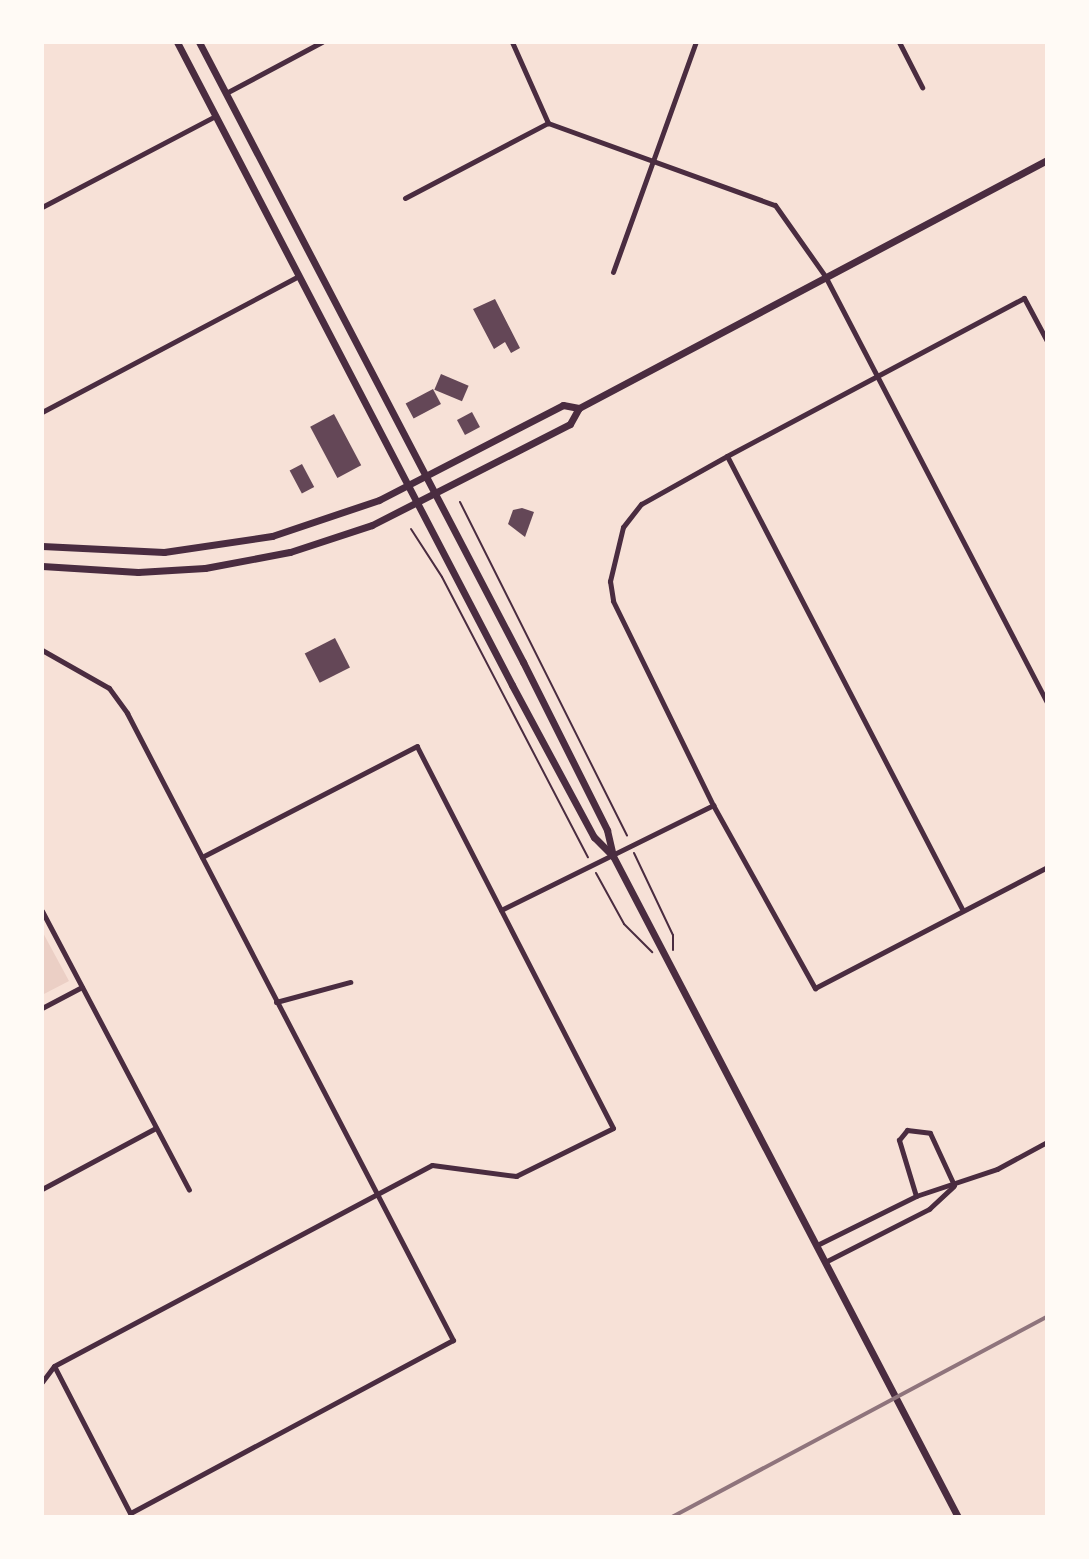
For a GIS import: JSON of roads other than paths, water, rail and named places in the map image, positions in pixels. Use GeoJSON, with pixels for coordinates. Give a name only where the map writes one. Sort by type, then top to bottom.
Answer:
{"type":"FeatureCollection","features":[{"type":"Feature","properties":{"kind":"main road"},"geometry":{"type":"LineString","coordinates":[[177,42],[594,837],[613,856]]}},
{"type":"Feature","properties":{"kind":"main road"},"geometry":{"type":"LineString","coordinates":[[199,42],[607,830],[613,856],[958,1517]]}},
{"type":"Feature","properties":{"kind":"main road"},"geometry":{"type":"LineString","coordinates":[[42,566],[138,572],[245,562],[331,540],[435,495],[570,424],[579,408],[1047,160]]}},
{"type":"Feature","properties":{"kind":"main road"},"geometry":{"type":"LineString","coordinates":[[42,546],[139,552],[232,544],[335,518],[408,486],[563,405],[579,408]]}},
{"type":"Feature","properties":{"kind":"street"},"geometry":{"type":"LineString","coordinates":[[226,93],[322,42]]}},
{"type":"Feature","properties":{"kind":"street"},"geometry":{"type":"LineString","coordinates":[[512,42],[548,123]]}},
{"type":"Feature","properties":{"kind":"street"},"geometry":{"type":"LineString","coordinates":[[613,272],[696,42]]}},
{"type":"Feature","properties":{"kind":"street"},"geometry":{"type":"LineString","coordinates":[[899,42],[922,87]]}},
{"type":"Feature","properties":{"kind":"street"},"geometry":{"type":"LineString","coordinates":[[42,207],[215,116]]}},
{"type":"Feature","properties":{"kind":"street"},"geometry":{"type":"LineString","coordinates":[[405,198],[548,123],[656,159],[775,205],[825,276],[1047,703]]}},
{"type":"Feature","properties":{"kind":"street"},"geometry":{"type":"LineString","coordinates":[[42,412],[299,276]]}},
{"type":"Feature","properties":{"kind":"street"},"geometry":{"type":"LineString","coordinates":[[1047,341],[1024,298],[727,456],[641,504],[623,527],[610,581],[613,601],[713,805],[815,988],[1047,867]]}},
{"type":"Feature","properties":{"kind":"street"},"geometry":{"type":"LineString","coordinates":[[727,456],[962,909]]}},
{"type":"Feature","properties":{"kind":"street"},"geometry":{"type":"LineString","coordinates":[[42,650],[109,688],[202,857],[453,1340],[130,1513],[54,1366]]}},
{"type":"Feature","properties":{"kind":"street"},"geometry":{"type":"LineString","coordinates":[[42,1382],[54,1366],[432,1165],[516,1176],[613,1128],[417,746],[202,857]]}},
{"type":"Feature","properties":{"kind":"street"},"geometry":{"type":"LineString","coordinates":[[501,910],[713,805]]}},
{"type":"Feature","properties":{"kind":"street"},"geometry":{"type":"LineString","coordinates":[[42,911],[189,1190]]}},
{"type":"Feature","properties":{"kind":"street"},"geometry":{"type":"LineString","coordinates":[[276,1002],[350,982]]}},
{"type":"Feature","properties":{"kind":"street"},"geometry":{"type":"LineString","coordinates":[[42,1008],[82,987]]}},
{"type":"Feature","properties":{"kind":"street"},"geometry":{"type":"LineString","coordinates":[[916,1196],[899,1140],[907,1130],[920,1127],[930,1133],[954,1185]]}},
{"type":"Feature","properties":{"kind":"street"},"geometry":{"type":"LineString","coordinates":[[42,1189],[156,1128]]}},
{"type":"Feature","properties":{"kind":"street"},"geometry":{"type":"LineString","coordinates":[[817,1245],[916,1196],[954,1185],[1047,1142]]}},
{"type":"Feature","properties":{"kind":"street"},"geometry":{"type":"LineString","coordinates":[[825,1262],[929,1209],[954,1185]]}},
{"type":"Feature","properties":{"kind":"railway"},"geometry":{"type":"LineString","coordinates":[[672,1517],[1047,1317]]}}]}
